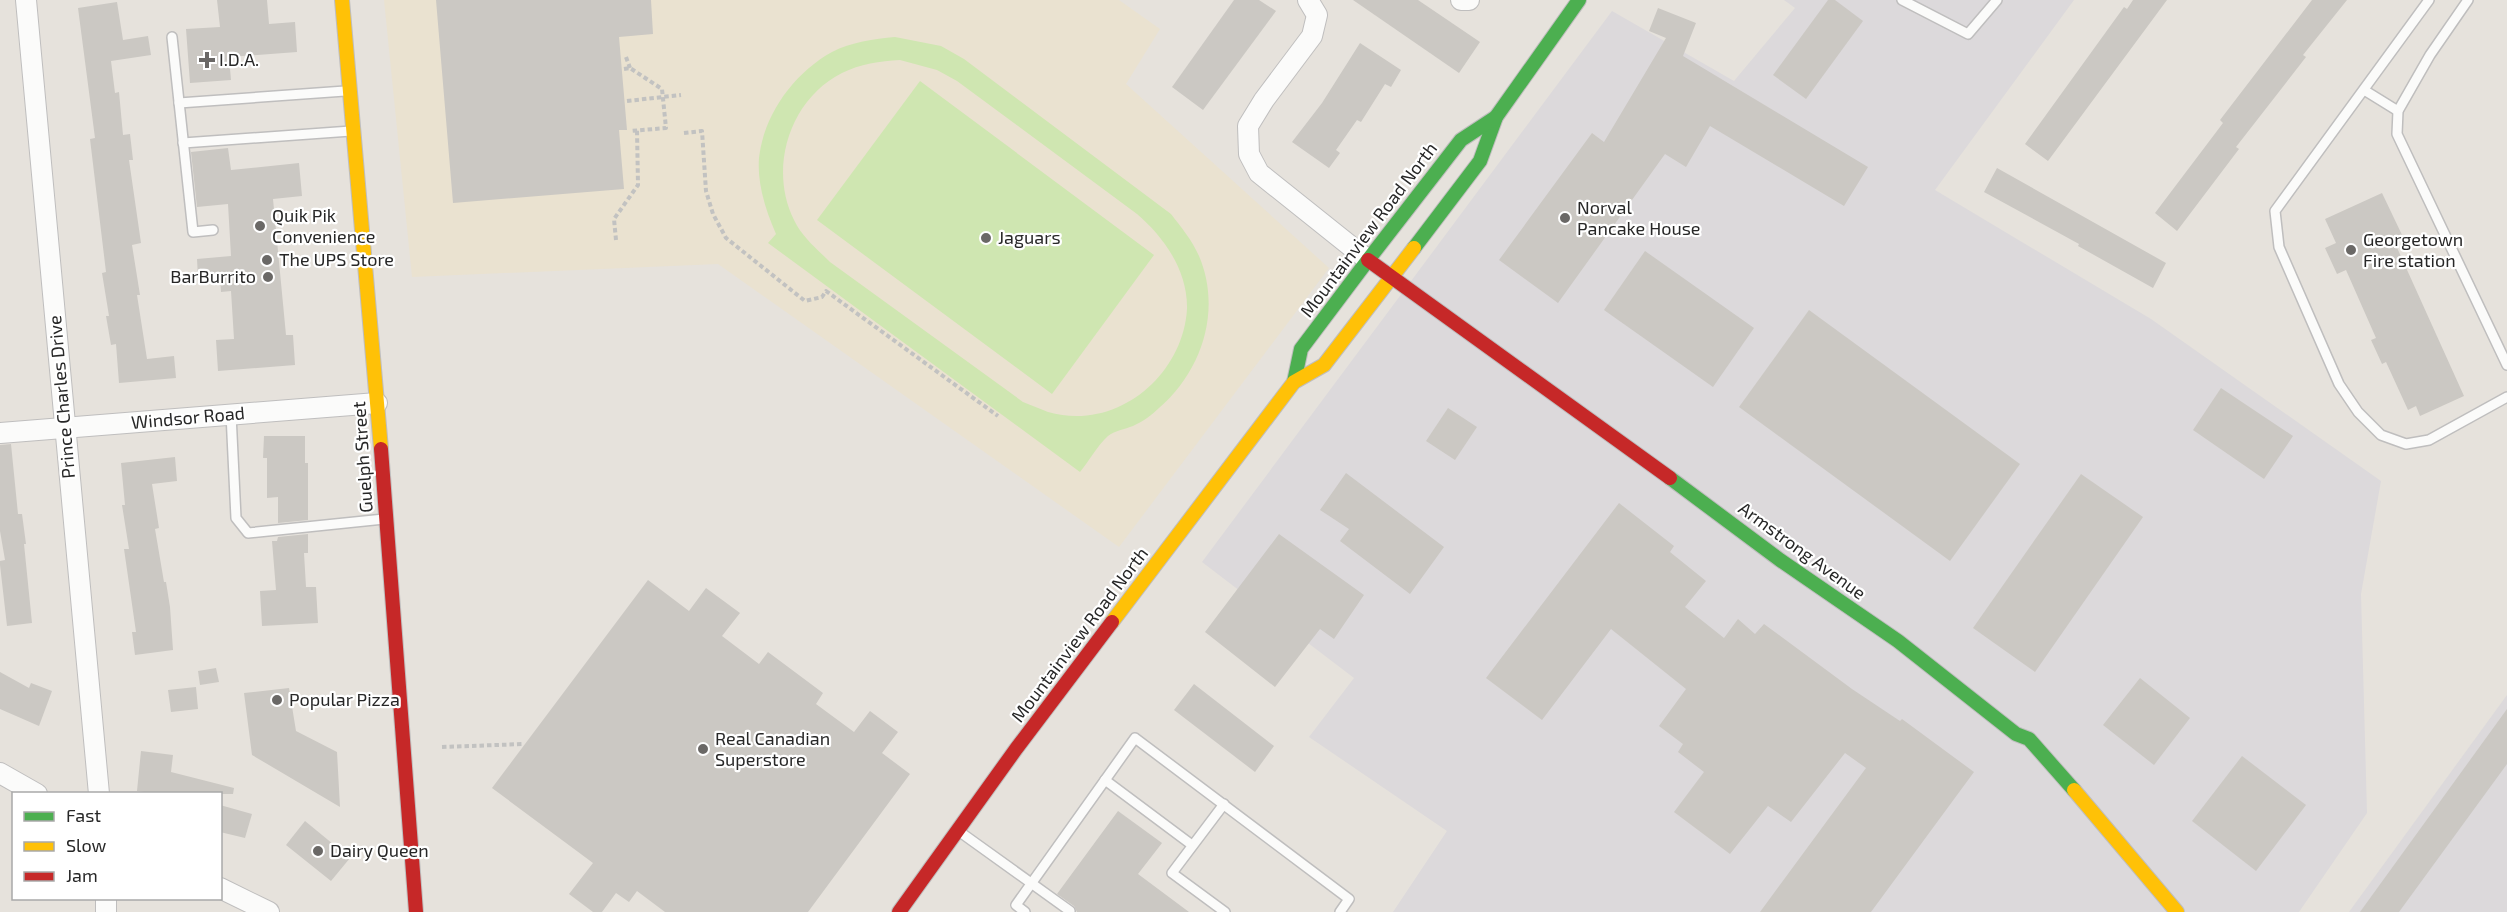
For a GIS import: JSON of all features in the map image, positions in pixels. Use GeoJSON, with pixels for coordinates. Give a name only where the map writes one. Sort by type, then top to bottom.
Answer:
{"type":"FeatureCollection","features":[{"type":"Feature","properties":{"kind":"main road","name":"Guelph Street"},"geometry":{"type":"LineString","coordinates":[[342,0],[377,403],[416,912]]}},
{"type":"Feature","properties":{"kind":"main road","name":"Mountainview Road North"},"geometry":{"type":"LineString","coordinates":[[899,912],[1030,731],[1294,382],[1324,365],[1480,161],[1496,117],[1580,0]]}},
{"type":"Feature","properties":{"kind":"main road","name":"Mountainview Road North"},"geometry":{"type":"LineString","coordinates":[[1294,382],[1301,349],[1368,260],[1461,140],[1496,117]]}},
{"type":"Feature","properties":{"kind":"main road","name":"Armstrong Avenue"},"geometry":{"type":"LineString","coordinates":[[1368,260],[1676,482],[1780,560],[1898,641],[2016,734],[2029,739],[2116,837],[2177,912]]}},
{"type":"Feature","properties":{"kind":"street","name":"Prince Charles Drive"},"geometry":{"type":"LineString","coordinates":[[26,0],[99,792]]}},
{"type":"Feature","properties":{"kind":"street"},"geometry":{"type":"LineString","coordinates":[[1308,0],[1317,15],[1312,36],[1264,100],[1248,126],[1249,154],[1259,173],[1368,260]]}},
{"type":"Feature","properties":{"kind":"street"},"geometry":{"type":"LineString","coordinates":[[1461,0],[1469,0]]}},
{"type":"Feature","properties":{"kind":"street","name":"Windsor Road"},"geometry":{"type":"LineString","coordinates":[[0,433],[377,403]]}},
{"type":"Feature","properties":{"kind":"street"},"geometry":{"type":"LineString","coordinates":[[0,773],[33,792]]}},
{"type":"Feature","properties":{"kind":"street"},"geometry":{"type":"LineString","coordinates":[[222,889],[269,912]]}},
{"type":"Feature","properties":{"kind":"lane"},"geometry":{"type":"LineString","coordinates":[[1902,0],[1968,34],[1997,0]]}},
{"type":"Feature","properties":{"kind":"lane"},"geometry":{"type":"LineString","coordinates":[[2429,0],[2275,211],[2279,247],[2339,384],[2358,412],[2381,435],[2406,444],[2429,440],[2507,397]]}},
{"type":"Feature","properties":{"kind":"lane"},"geometry":{"type":"LineString","coordinates":[[2468,0],[2430,56],[2398,111],[2397,134],[2507,365]]}},
{"type":"Feature","properties":{"kind":"lane"},"geometry":{"type":"LineString","coordinates":[[172,37],[193,232],[213,230]]}},
{"type":"Feature","properties":{"kind":"lane"},"geometry":{"type":"LineString","coordinates":[[2364,90],[2398,111]]}},
{"type":"Feature","properties":{"kind":"lane"},"geometry":{"type":"LineString","coordinates":[[179,103],[350,91]]}},
{"type":"Feature","properties":{"kind":"lane"},"geometry":{"type":"LineString","coordinates":[[183,144],[353,131]]}},
{"type":"Feature","properties":{"kind":"lane"},"geometry":{"type":"LineString","coordinates":[[231,414],[236,518],[248,533],[386,519]]}},
{"type":"Feature","properties":{"kind":"lane"},"geometry":{"type":"LineString","coordinates":[[1025,912],[1016,904],[1135,738],[1349,899],[1340,912]]}},
{"type":"Feature","properties":{"kind":"lane"},"geometry":{"type":"LineString","coordinates":[[1105,780],[1192,846]]}},
{"type":"Feature","properties":{"kind":"lane"},"geometry":{"type":"LineString","coordinates":[[1224,804],[1172,873],[1225,912]]}},
{"type":"Feature","properties":{"kind":"lane"},"geometry":{"type":"LineString","coordinates":[[958,830],[1070,911]]}},
{"type":"Feature","properties":{"kind":"path"},"geometry":{"type":"LineString","coordinates":[[626,57],[630,68],[662,89],[666,128],[630,131]]}},
{"type":"Feature","properties":{"kind":"path"},"geometry":{"type":"LineString","coordinates":[[624,69],[630,68]]}},
{"type":"Feature","properties":{"kind":"path"},"geometry":{"type":"LineString","coordinates":[[627,101],[681,95]]}},
{"type":"Feature","properties":{"kind":"path"},"geometry":{"type":"LineString","coordinates":[[616,240],[614,219],[638,185],[637,130]]}},
{"type":"Feature","properties":{"kind":"path"},"geometry":{"type":"LineString","coordinates":[[684,133],[702,131],[706,191],[713,214],[726,238],[804,301],[822,297],[826,291],[998,416]]}},
{"type":"Feature","properties":{"kind":"path"},"geometry":{"type":"LineString","coordinates":[[441,747],[524,744]]}},
{"type":"Feature","properties":{"kind":"shaded area"},"geometry":{"type":"Polygon","coordinates":[[[384,0],[1119,0],[1160,29],[1126,84],[1329,268],[1119,547],[718,264],[412,277],[384,0]]]}},
{"type":"Feature","properties":{"kind":"shaded area"},"geometry":{"type":"Polygon","coordinates":[[[1784,0],[2074,0],[1935,190],[2151,319],[2381,481],[2361,594],[2367,813],[2299,912],[1393,912],[1447,831],[1309,737],[1354,678],[1202,562],[1612,11],[1734,81],[1795,8],[1784,0]]]}},
{"type":"Feature","properties":{"kind":"shaded area"},"geometry":{"type":"Polygon","coordinates":[[[2507,695],[2507,912],[2349,912],[2507,695]]]}},
{"type":"Feature","properties":{"kind":"green space"},"geometry":{"type":"Polygon","coordinates":[[[895,37],[941,46],[964,59],[1171,214],[1190,239],[1199,256],[1206,277],[1208,318],[1197,358],[1174,393],[1156,411],[1136,424],[1108,436],[1080,472],[768,243],[776,234],[763,197],[759,178],[759,158],[767,126],[783,96],[805,71],[832,52],[863,42],[895,37]],[[900,60],[870,63],[842,73],[824,85],[809,100],[797,117],[784,157],[783,179],[786,200],[797,226],[830,262],[1023,402],[1048,412],[1073,416],[1098,414],[1121,406],[1142,393],[1159,376],[1173,356],[1183,333],[1187,309],[1179,268],[1165,244],[1137,214],[957,81],[937,70],[900,60]]]}},
{"type":"Feature","properties":{"kind":"green space","name":"Jaguars"},"geometry":{"type":"Polygon","coordinates":[[[920,81],[1154,255],[1052,394],[817,220],[920,81]]]}},
{"type":"Feature","properties":{"kind":"building"},"geometry":{"type":"Polygon","coordinates":[[[217,0],[267,0],[269,24],[295,22],[297,52],[229,57],[231,80],[190,83],[186,29],[220,27],[217,0]]]}},
{"type":"Feature","properties":{"kind":"building"},"geometry":{"type":"Polygon","coordinates":[[[436,0],[651,0],[653,34],[619,37],[627,130],[619,130],[624,189],[453,203],[436,0]]]}},
{"type":"Feature","properties":{"kind":"building"},"geometry":{"type":"Polygon","coordinates":[[[1234,0],[1259,0],[1276,11],[1203,110],[1172,87],[1234,0]]]}},
{"type":"Feature","properties":{"kind":"building"},"geometry":{"type":"Polygon","coordinates":[[[1353,0],[1418,0],[1480,42],[1459,73],[1353,0]]]}},
{"type":"Feature","properties":{"kind":"building"},"geometry":{"type":"Polygon","coordinates":[[[1828,0],[1835,0],[1863,21],[1806,99],[1773,75],[1828,0]]]}},
{"type":"Feature","properties":{"kind":"building"},"geometry":{"type":"Polygon","coordinates":[[[2133,0],[2167,0],[2048,161],[2025,144],[2124,7],[2127,9],[2133,0]]]}},
{"type":"Feature","properties":{"kind":"building"},"geometry":{"type":"Polygon","coordinates":[[[2312,0],[2347,0],[2303,55],[2306,57],[2236,147],[2239,149],[2177,231],[2155,213],[2223,123],[2220,120],[2312,0]]]}},
{"type":"Feature","properties":{"kind":"building"},"geometry":{"type":"Polygon","coordinates":[[[117,2],[123,40],[148,36],[151,55],[111,61],[115,93],[119,92],[123,135],[130,134],[133,160],[129,160],[141,243],[132,245],[147,359],[174,356],[176,378],[119,383],[116,344],[111,345],[106,316],[109,316],[102,273],[106,272],[90,139],[95,138],[78,8],[117,2]]]}},
{"type":"Feature","properties":{"kind":"building"},"geometry":{"type":"Polygon","coordinates":[[[1658,8],[1696,23],[1683,56],[1868,167],[1844,206],[1710,126],[1686,167],[1665,154],[1558,303],[1499,260],[1592,133],[1604,142],[1666,38],[1649,31],[1658,8]]]}},
{"type":"Feature","properties":{"kind":"building"},"geometry":{"type":"Polygon","coordinates":[[[1360,43],[1401,70],[1391,87],[1385,84],[1361,122],[1357,120],[1336,150],[1340,153],[1329,168],[1292,142],[1322,103],[1360,43]]]}},
{"type":"Feature","properties":{"kind":"building"},"geometry":{"type":"Polygon","coordinates":[[[228,148],[231,170],[299,163],[302,196],[273,199],[286,335],[293,335],[295,365],[218,371],[216,340],[234,339],[231,291],[221,292],[220,276],[198,278],[197,259],[231,256],[228,204],[197,207],[191,152],[228,148]]]}},
{"type":"Feature","properties":{"kind":"building"},"geometry":{"type":"Polygon","coordinates":[[[1997,168],[2166,263],[2153,288],[1984,192],[1997,168]]]}},
{"type":"Feature","properties":{"kind":"building"},"geometry":{"type":"Polygon","coordinates":[[[2382,193],[2403,237],[2394,241],[2464,396],[2420,416],[2416,406],[2408,410],[2386,362],[2382,364],[2371,340],[2376,338],[2346,270],[2337,274],[2325,248],[2336,243],[2325,219],[2382,193]]]}},
{"type":"Feature","properties":{"kind":"building"},"geometry":{"type":"Polygon","coordinates":[[[1645,251],[1754,328],[1713,387],[1604,310],[1645,251]]]}},
{"type":"Feature","properties":{"kind":"building"},"geometry":{"type":"Polygon","coordinates":[[[1809,310],[2020,464],[1950,561],[1739,407],[1809,310]]]}},
{"type":"Feature","properties":{"kind":"building"},"geometry":{"type":"Polygon","coordinates":[[[2221,388],[2293,436],[2264,479],[2193,430],[2221,388]]]}},
{"type":"Feature","properties":{"kind":"building"},"geometry":{"type":"Polygon","coordinates":[[[1448,408],[1477,427],[1455,460],[1426,441],[1448,408]]]}},
{"type":"Feature","properties":{"kind":"building"},"geometry":{"type":"Polygon","coordinates":[[[264,436],[305,436],[305,463],[308,463],[308,520],[278,523],[278,497],[267,498],[267,458],[263,458],[264,436]]]}},
{"type":"Feature","properties":{"kind":"building"},"geometry":{"type":"Polygon","coordinates":[[[11,444],[18,514],[22,514],[26,544],[24,544],[32,623],[7,626],[0,565],[0,561],[5,560],[0,531],[0,445],[11,444]]]}},
{"type":"Feature","properties":{"kind":"building"},"geometry":{"type":"Polygon","coordinates":[[[175,457],[177,481],[152,484],[159,528],[155,529],[170,607],[173,650],[135,655],[132,632],[136,632],[124,549],[129,549],[122,505],[125,505],[121,463],[175,457]]]}},
{"type":"Feature","properties":{"kind":"building"},"geometry":{"type":"Polygon","coordinates":[[[1346,473],[1444,547],[1410,594],[1340,541],[1349,529],[1320,510],[1346,473]]]}},
{"type":"Feature","properties":{"kind":"building"},"geometry":{"type":"Polygon","coordinates":[[[2081,474],[2143,517],[2035,672],[1973,628],[2081,474]]]}},
{"type":"Feature","properties":{"kind":"building"},"geometry":{"type":"Polygon","coordinates":[[[1619,503],[1674,546],[1670,552],[1706,581],[1685,607],[1724,638],[1738,619],[1755,634],[1764,624],[1852,689],[1900,721],[1902,719],[1974,772],[1871,912],[1760,912],[1866,768],[1845,753],[1791,822],[1768,806],[1730,854],[1674,812],[1704,772],[1678,752],[1683,744],[1659,726],[1686,689],[1611,629],[1542,720],[1486,678],[1619,503]]]}},
{"type":"Feature","properties":{"kind":"building"},"geometry":{"type":"Polygon","coordinates":[[[308,534],[308,553],[304,553],[306,587],[316,587],[318,623],[262,626],[260,591],[276,590],[272,541],[277,541],[278,537],[308,534]]]}},
{"type":"Feature","properties":{"kind":"building"},"geometry":{"type":"Polygon","coordinates":[[[1279,534],[1364,595],[1334,639],[1320,629],[1275,687],[1205,632],[1279,534]]]}},
{"type":"Feature","properties":{"kind":"building","name":"Real Canadian Superstore"},"geometry":{"type":"Polygon","coordinates":[[[648,580],[689,611],[706,588],[740,613],[722,636],[759,664],[768,652],[823,693],[816,704],[854,732],[870,711],[898,732],[882,753],[910,774],[808,912],[665,912],[637,891],[629,902],[616,893],[602,912],[593,912],[569,894],[593,863],[492,788],[648,580]]]}},
{"type":"Feature","properties":{"kind":"building"},"geometry":{"type":"Polygon","coordinates":[[[216,668],[219,682],[200,685],[198,671],[216,668]]]}},
{"type":"Feature","properties":{"kind":"building"},"geometry":{"type":"Polygon","coordinates":[[[0,672],[29,688],[31,683],[52,691],[39,726],[0,709],[0,672]]]}},
{"type":"Feature","properties":{"kind":"building"},"geometry":{"type":"Polygon","coordinates":[[[2140,678],[2190,718],[2154,765],[2103,725],[2140,678]]]}},
{"type":"Feature","properties":{"kind":"building"},"geometry":{"type":"Polygon","coordinates":[[[1194,684],[1274,746],[1255,772],[1174,710],[1194,684]]]}},
{"type":"Feature","properties":{"kind":"building"},"geometry":{"type":"Polygon","coordinates":[[[196,687],[198,709],[171,712],[168,690],[196,687]]]}},
{"type":"Feature","properties":{"kind":"building"},"geometry":{"type":"Polygon","coordinates":[[[289,688],[296,731],[337,752],[340,807],[252,755],[244,693],[289,688]]]}},
{"type":"Feature","properties":{"kind":"building"},"geometry":{"type":"Polygon","coordinates":[[[2507,709],[2507,764],[2399,912],[2360,912],[2507,709]]]}},
{"type":"Feature","properties":{"kind":"building"},"geometry":{"type":"Polygon","coordinates":[[[141,751],[173,755],[171,772],[234,788],[233,794],[137,791],[141,751]]]}},
{"type":"Feature","properties":{"kind":"building"},"geometry":{"type":"Polygon","coordinates":[[[2242,756],[2306,805],[2256,871],[2192,821],[2242,756]]]}},
{"type":"Feature","properties":{"kind":"building"},"geometry":{"type":"Polygon","coordinates":[[[222,806],[252,814],[245,838],[222,832],[222,806]]]}},
{"type":"Feature","properties":{"kind":"building"},"geometry":{"type":"Polygon","coordinates":[[[1118,811],[1162,843],[1138,874],[1189,912],[1077,912],[1074,906],[1057,894],[1118,811]]]}},
{"type":"Feature","properties":{"kind":"building","name":"Dairy Queen"},"geometry":{"type":"Polygon","coordinates":[[[305,821],[350,858],[331,881],[286,845],[305,821]]]}},
{"type":"Feature","properties":{"kind":"traffic: fast"},"geometry":{"type":"LineString","coordinates":[[1414,248],[1480,161],[1496,117],[1579,0]]}},
{"type":"Feature","properties":{"kind":"traffic: fast"},"geometry":{"type":"LineString","coordinates":[[1294,382],[1301,349],[1368,260],[1461,140],[1496,117]]}},
{"type":"Feature","properties":{"kind":"traffic: fast"},"geometry":{"type":"LineString","coordinates":[[1670,478],[1780,560],[1898,641],[2016,734],[2029,739],[2074,790]]}},
{"type":"Feature","properties":{"kind":"traffic: slow"},"geometry":{"type":"LineString","coordinates":[[342,0],[381,449]]}},
{"type":"Feature","properties":{"kind":"traffic: slow"},"geometry":{"type":"LineString","coordinates":[[1112,622],[1294,382],[1324,365],[1414,248]]}},
{"type":"Feature","properties":{"kind":"traffic: slow"},"geometry":{"type":"LineString","coordinates":[[2074,790],[2177,912]]}},
{"type":"Feature","properties":{"kind":"traffic: jam"},"geometry":{"type":"LineString","coordinates":[[1368,260],[1670,478]]}},
{"type":"Feature","properties":{"kind":"traffic: jam"},"geometry":{"type":"LineString","coordinates":[[381,449],[416,912]]}},
{"type":"Feature","properties":{"kind":"traffic: jam"},"geometry":{"type":"LineString","coordinates":[[899,912],[1016,749],[1112,622]]}},
{"type":"Feature","properties":{"kind":"place","name":"I.D.A."},"geometry":{"type":"Point","coordinates":[207,60]}},
{"type":"Feature","properties":{"kind":"place","name":"Norval Pancake House"},"geometry":{"type":"Point","coordinates":[1565,218]}},
{"type":"Feature","properties":{"kind":"place","name":"Quik Pik Convenience"},"geometry":{"type":"Point","coordinates":[260,226]}},
{"type":"Feature","properties":{"kind":"place","name":"Jaguars"},"geometry":{"type":"Point","coordinates":[986,238]}},
{"type":"Feature","properties":{"kind":"place","name":"Georgetown Fire station"},"geometry":{"type":"Point","coordinates":[2351,250]}},
{"type":"Feature","properties":{"kind":"place","name":"The UPS Store"},"geometry":{"type":"Point","coordinates":[267,260]}},
{"type":"Feature","properties":{"kind":"place","name":"BarBurrito"},"geometry":{"type":"Point","coordinates":[268,277]}},
{"type":"Feature","properties":{"kind":"place","name":"Popular Pizza"},"geometry":{"type":"Point","coordinates":[277,700]}},
{"type":"Feature","properties":{"kind":"place","name":"Real Canadian Superstore"},"geometry":{"type":"Point","coordinates":[703,749]}},
{"type":"Feature","properties":{"kind":"place","name":"Dairy Queen"},"geometry":{"type":"Point","coordinates":[318,851]}}]}
